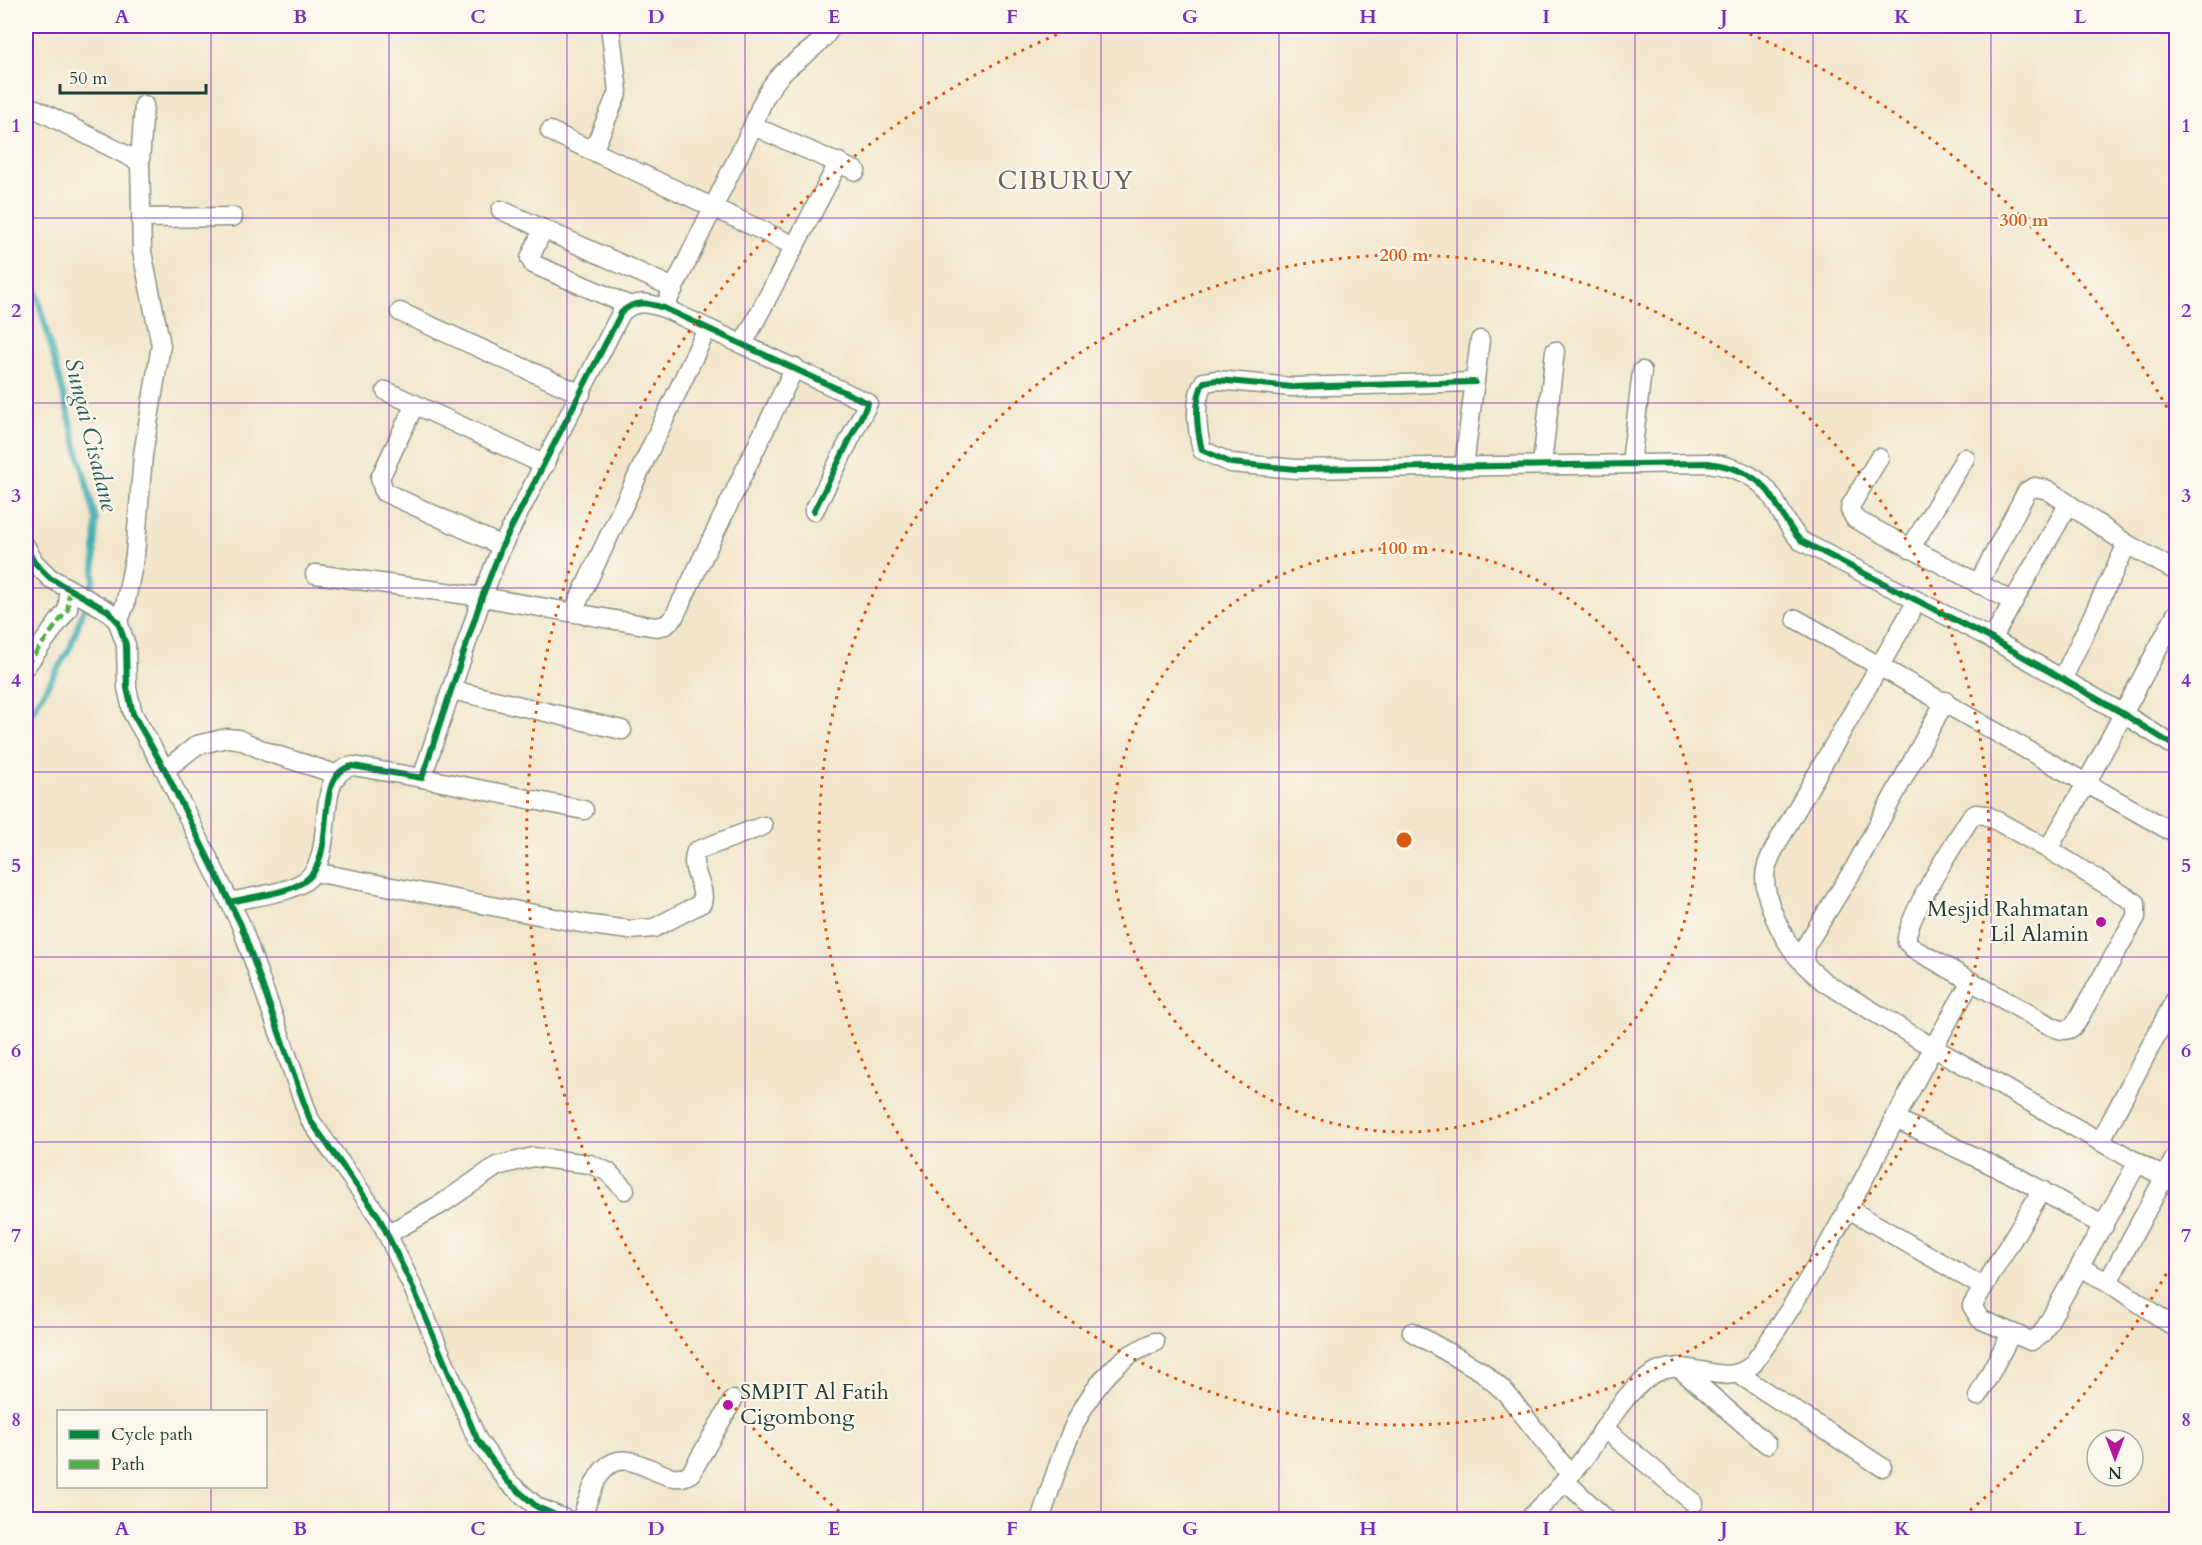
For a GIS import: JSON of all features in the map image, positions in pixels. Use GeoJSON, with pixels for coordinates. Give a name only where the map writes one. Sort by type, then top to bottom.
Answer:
{"type":"FeatureCollection","features":[{"type":"Feature","properties":{"kind":"street"},"geometry":{"type":"LineString","coordinates":[[593,151],[618,93],[610,26]]}},
{"type":"Feature","properties":{"kind":"street"},"geometry":{"type":"LineString","coordinates":[[664,308],[753,126],[760,104],[773,84],[807,54],[832,26]]}},
{"type":"Feature","properties":{"kind":"street"},"geometry":{"type":"LineString","coordinates":[[113,616],[135,555],[143,454],[158,375],[161,345],[142,252],[140,162],[144,105]]}},
{"type":"Feature","properties":{"kind":"street"},"geometry":{"type":"LineString","coordinates":[[36,109],[140,162]]}},
{"type":"Feature","properties":{"kind":"street"},"geometry":{"type":"LineString","coordinates":[[753,126],[856,171]]}},
{"type":"Feature","properties":{"kind":"street"},"geometry":{"type":"LineString","coordinates":[[550,131],[795,246]]}},
{"type":"Feature","properties":{"kind":"street"},"geometry":{"type":"LineString","coordinates":[[743,344],[839,162]]}},
{"type":"Feature","properties":{"kind":"street"},"geometry":{"type":"LineString","coordinates":[[501,210],[674,288]]}},
{"type":"Feature","properties":{"kind":"street"},"geometry":{"type":"LineString","coordinates":[[141,218],[233,217]]}},
{"type":"Feature","properties":{"kind":"street"},"geometry":{"type":"LineString","coordinates":[[543,229],[532,250],[530,258],[533,264],[628,305],[645,303],[664,308],[864,400],[868,406],[814,512]]}},
{"type":"Feature","properties":{"kind":"street"},"geometry":{"type":"LineString","coordinates":[[422,778],[482,597],[502,546],[621,313],[628,305]]}},
{"type":"Feature","properties":{"kind":"street"},"geometry":{"type":"LineString","coordinates":[[400,312],[581,394]]}},
{"type":"Feature","properties":{"kind":"street"},"geometry":{"type":"LineString","coordinates":[[573,612],[707,329]]}},
{"type":"Feature","properties":{"kind":"street"},"geometry":{"type":"LineString","coordinates":[[1464,466],[1480,340]]}},
{"type":"Feature","properties":{"kind":"street"},"geometry":{"type":"LineString","coordinates":[[1542,464],[1555,351]]}},
{"type":"Feature","properties":{"kind":"street"},"geometry":{"type":"LineString","coordinates":[[315,573],[482,597],[656,627],[666,625],[674,618],[795,367]]}},
{"type":"Feature","properties":{"kind":"street"},"geometry":{"type":"LineString","coordinates":[[1631,463],[1642,371]]}},
{"type":"Feature","properties":{"kind":"street"},"geometry":{"type":"LineString","coordinates":[[1475,382],[1292,387],[1217,380],[1204,382],[1198,393],[1199,439],[1202,450],[1231,463],[1296,470],[1631,463],[1708,463],[1726,466],[1742,472],[1765,487],[1791,531],[1801,541],[1992,639],[2122,712],[2176,747]]}},
{"type":"Feature","properties":{"kind":"street"},"geometry":{"type":"LineString","coordinates":[[386,391],[545,465]]}},
{"type":"Feature","properties":{"kind":"street"},"geometry":{"type":"LineString","coordinates":[[415,404],[389,454],[380,477],[381,487],[391,496],[502,546]]}},
{"type":"Feature","properties":{"kind":"street"},"geometry":{"type":"LineString","coordinates":[[1879,458],[1850,510],[1855,519],[2012,601]]}},
{"type":"Feature","properties":{"kind":"street"},"geometry":{"type":"LineString","coordinates":[[1910,549],[1965,458]]}},
{"type":"Feature","properties":{"kind":"street"},"geometry":{"type":"LineString","coordinates":[[1977,584],[2031,487],[2041,487],[2127,544],[2176,571]]}},
{"type":"Feature","properties":{"kind":"street"},"geometry":{"type":"LineString","coordinates":[[1992,639],[2068,505]]}},
{"type":"Feature","properties":{"kind":"street"},"geometry":{"type":"LineString","coordinates":[[2062,678],[2127,544]]}},
{"type":"Feature","properties":{"kind":"street"},"geometry":{"type":"LineString","coordinates":[[26,548],[34,562],[50,578],[113,616],[126,645],[127,688],[133,714],[165,770],[230,902],[253,955],[303,1106],[319,1134],[370,1204],[387,1234],[477,1439],[507,1481],[537,1507],[567,1520]]}},
{"type":"Feature","properties":{"kind":"street"},"geometry":{"type":"LineString","coordinates":[[26,666],[68,609],[71,591]]}},
{"type":"Feature","properties":{"kind":"street"},"geometry":{"type":"LineString","coordinates":[[1917,601],[1767,865],[1766,890],[1770,906],[1789,945],[1804,964],[1824,982],[1932,1047],[2171,1181]]}},
{"type":"Feature","properties":{"kind":"street"},"geometry":{"type":"LineString","coordinates":[[2048,849],[2086,784],[2122,712],[2176,614]]}},
{"type":"Feature","properties":{"kind":"street"},"geometry":{"type":"LineString","coordinates":[[1796,620],[1945,701],[2176,834]]}},
{"type":"Feature","properties":{"kind":"street"},"geometry":{"type":"LineString","coordinates":[[452,690],[622,730]]}},
{"type":"Feature","properties":{"kind":"street"},"geometry":{"type":"LineString","coordinates":[[1804,964],[1805,947],[1855,867],[1945,701]]}},
{"type":"Feature","properties":{"kind":"street"},"geometry":{"type":"LineString","coordinates":[[165,770],[196,745],[226,738],[238,739],[267,752],[336,774]]}},
{"type":"Feature","properties":{"kind":"street"},"geometry":{"type":"LineString","coordinates":[[230,902],[291,887],[305,881],[314,872],[322,849],[331,785],[336,774],[343,768],[353,766],[422,778],[584,810]]}},
{"type":"Feature","properties":{"kind":"street"},"geometry":{"type":"LineString","coordinates":[[1976,814],[1986,815],[2048,849],[2131,898],[2137,906],[2136,917],[2076,1023],[2069,1030],[2058,1029],[1971,982],[1914,949],[1906,938],[1908,927],[1941,865],[1971,817],[1976,814]]}},
{"type":"Feature","properties":{"kind":"street"},"geometry":{"type":"LineString","coordinates":[[314,872],[591,925],[643,930],[669,922],[702,903],[703,896],[693,862],[696,851],[763,826]]}},
{"type":"Feature","properties":{"kind":"street"},"geometry":{"type":"LineString","coordinates":[[1528,1520],[1567,1478],[1641,1383],[1660,1370],[1678,1367],[1727,1376],[1740,1375],[1753,1364],[1810,1276],[1932,1047],[1971,982]]}},
{"type":"Feature","properties":{"kind":"street"},"geometry":{"type":"LineString","coordinates":[[2101,1140],[2176,998]]}},
{"type":"Feature","properties":{"kind":"street"},"geometry":{"type":"LineString","coordinates":[[1894,1118],[2042,1190],[2104,1226]]}},
{"type":"Feature","properties":{"kind":"street"},"geometry":{"type":"LineString","coordinates":[[2108,1282],[2171,1181],[2176,1156]]}},
{"type":"Feature","properties":{"kind":"street"},"geometry":{"type":"LineString","coordinates":[[387,1234],[443,1203],[497,1166],[533,1157],[590,1164],[608,1172],[625,1190]]}},
{"type":"Feature","properties":{"kind":"street"},"geometry":{"type":"LineString","coordinates":[[2042,1190],[1973,1302],[1973,1311],[1980,1319],[2031,1341],[2041,1335],[2081,1268],[2138,1162]]}},
{"type":"Feature","properties":{"kind":"street"},"geometry":{"type":"LineString","coordinates":[[1847,1208],[1983,1287]]}},
{"type":"Feature","properties":{"kind":"street"},"geometry":{"type":"LineString","coordinates":[[2081,1268],[2174,1321]]}},
{"type":"Feature","properties":{"kind":"street"},"geometry":{"type":"LineString","coordinates":[[1412,1332],[1481,1371],[1498,1386],[1567,1478],[1607,1520]]}},
{"type":"Feature","properties":{"kind":"street"},"geometry":{"type":"LineString","coordinates":[[1978,1396],[2012,1334]]}},
{"type":"Feature","properties":{"kind":"street"},"geometry":{"type":"LineString","coordinates":[[1040,1520],[1075,1422],[1092,1391],[1124,1359],[1155,1342]]}},
{"type":"Feature","properties":{"kind":"street"},"geometry":{"type":"LineString","coordinates":[[1678,1367],[1767,1444]]}},
{"type":"Feature","properties":{"kind":"street"},"geometry":{"type":"LineString","coordinates":[[1740,1375],[1882,1467]]}},
{"type":"Feature","properties":{"kind":"street"},"geometry":{"type":"LineString","coordinates":[[581,1520],[598,1477],[603,1469],[616,1462],[638,1463],[674,1478],[691,1473],[733,1400]]}},
{"type":"Feature","properties":{"kind":"street"},"geometry":{"type":"LineString","coordinates":[[1605,1429],[1694,1503]]}},
{"type":"Feature","properties":{"kind":"waterway","name":"Sungai Cisadane"},"geometry":{"type":"LineString","coordinates":[[26,252],[96,520],[94,580],[70,648],[26,722]]}},
{"type":"Feature","properties":{"kind":"marked path"},"geometry":{"type":"LineString","coordinates":[[26,666],[68,609],[69,590]]}},
{"type":"Feature","properties":{"kind":"cycle path"},"geometry":{"type":"LineString","coordinates":[[230,902],[288,889],[305,881],[315,869],[321,853],[328,799],[332,783],[340,772],[353,766],[422,778],[482,597],[502,546],[621,313],[626,309],[641,303],[664,308],[868,403],[814,511]]}},
{"type":"Feature","properties":{"kind":"cycle path"},"geometry":{"type":"LineString","coordinates":[[1475,382],[1292,387],[1217,380],[1204,382],[1197,406],[1202,450],[1231,463],[1296,469],[1708,463],[1726,466],[1760,483],[1773,498],[1789,526],[1801,541],[1992,639],[2122,713],[2176,747]]}},
{"type":"Feature","properties":{"kind":"cycle path"},"geometry":{"type":"LineString","coordinates":[[26,547],[34,562],[50,578],[108,611],[118,622],[126,645],[127,688],[133,714],[165,770],[241,925],[310,1120],[379,1217],[413,1288],[477,1439],[507,1481],[537,1507],[567,1520]]}},
{"type":"Feature","properties":{"kind":"place","name":"Mesjid Rahmatan Lil Alamin"},"geometry":{"type":"Point","coordinates":[2101,922]}},
{"type":"Feature","properties":{"kind":"place","name":"SMPIT Al Fatih Cigombong"},"geometry":{"type":"Point","coordinates":[728,1405]}},
{"type":"Feature","properties":{"kind":"district","name":"CIBURUY"},"geometry":{"type":"Point","coordinates":[1066,180]}}]}
